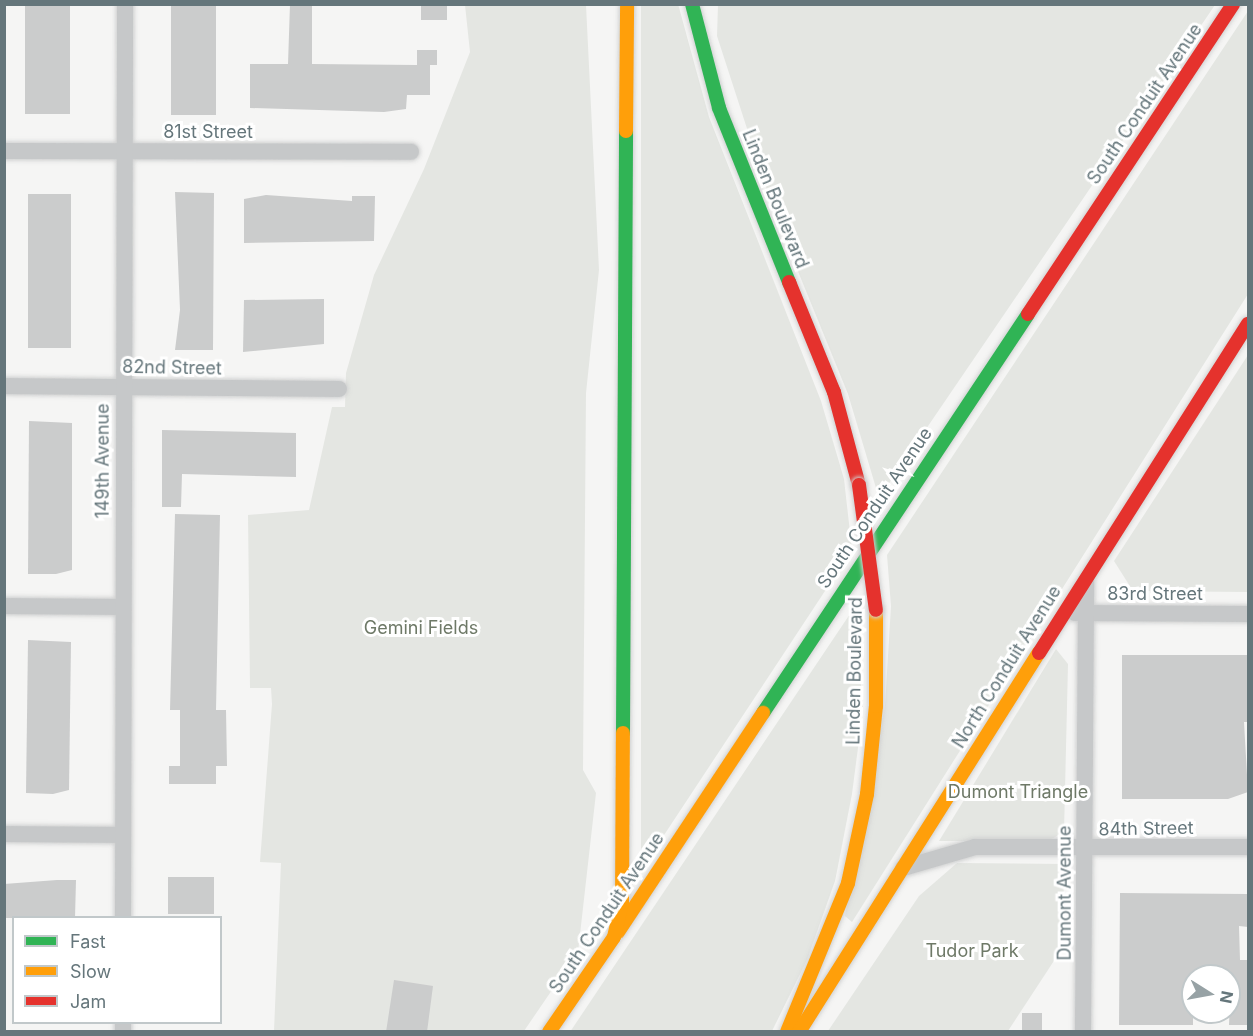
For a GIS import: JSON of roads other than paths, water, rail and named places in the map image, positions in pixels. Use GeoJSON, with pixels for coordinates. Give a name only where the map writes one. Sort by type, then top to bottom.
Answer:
{"type":"FeatureCollection","features":[{"type":"Feature","properties":{"kind":"main road"},"geometry":{"type":"LineString","coordinates":[[614,937],[622,903],[626,759],[627,4]]}},
{"type":"Feature","properties":{"kind":"main road","name":"Linden Boulevard"},"geometry":{"type":"LineString","coordinates":[[692,4],[719,108],[834,392],[859,486],[876,610],[876,706],[865,805],[848,883],[787,1032]]}},
{"type":"Feature","properties":{"kind":"main road","name":"South Conduit Avenue"},"geometry":{"type":"LineString","coordinates":[[549,1032],[1233,4]]}},
{"type":"Feature","properties":{"kind":"main road","name":"North Conduit Avenue"},"geometry":{"type":"LineString","coordinates":[[800,1032],[1086,575],[1248,324]]}},
{"type":"Feature","properties":{"kind":"street","name":"149th Avenue"},"geometry":{"type":"LineString","coordinates":[[123,916],[125,4]]}},
{"type":"Feature","properties":{"kind":"street","name":"81st Street"},"geometry":{"type":"LineString","coordinates":[[4,151],[411,152]]}},
{"type":"Feature","properties":{"kind":"street","name":"82nd Street"},"geometry":{"type":"LineString","coordinates":[[4,386],[339,389]]}},
{"type":"Feature","properties":{"kind":"street","name":"Dumont Avenue"},"geometry":{"type":"LineString","coordinates":[[1083,1032],[1086,575]]}},
{"type":"Feature","properties":{"kind":"street"},"geometry":{"type":"LineString","coordinates":[[4,606],[122,607]]}},
{"type":"Feature","properties":{"kind":"street","name":"83rd Street"},"geometry":{"type":"LineString","coordinates":[[1062,613],[1248,614]]}},
{"type":"Feature","properties":{"kind":"street"},"geometry":{"type":"LineString","coordinates":[[4,834],[123,835]]}},
{"type":"Feature","properties":{"kind":"street","name":"84th Street"},"geometry":{"type":"LineString","coordinates":[[903,868],[975,847],[1084,849],[1248,847]]}},
{"type":"Feature","properties":{"kind":"park label","name":"Gemini Fields"},"geometry":{"type":"Point","coordinates":[421,628]}},
{"type":"Feature","properties":{"kind":"park label","name":"Dumont Triangle"},"geometry":{"type":"Point","coordinates":[1018,792]}},
{"type":"Feature","properties":{"kind":"park label","name":"Tudor Park"},"geometry":{"type":"Point","coordinates":[972,951]}}]}
